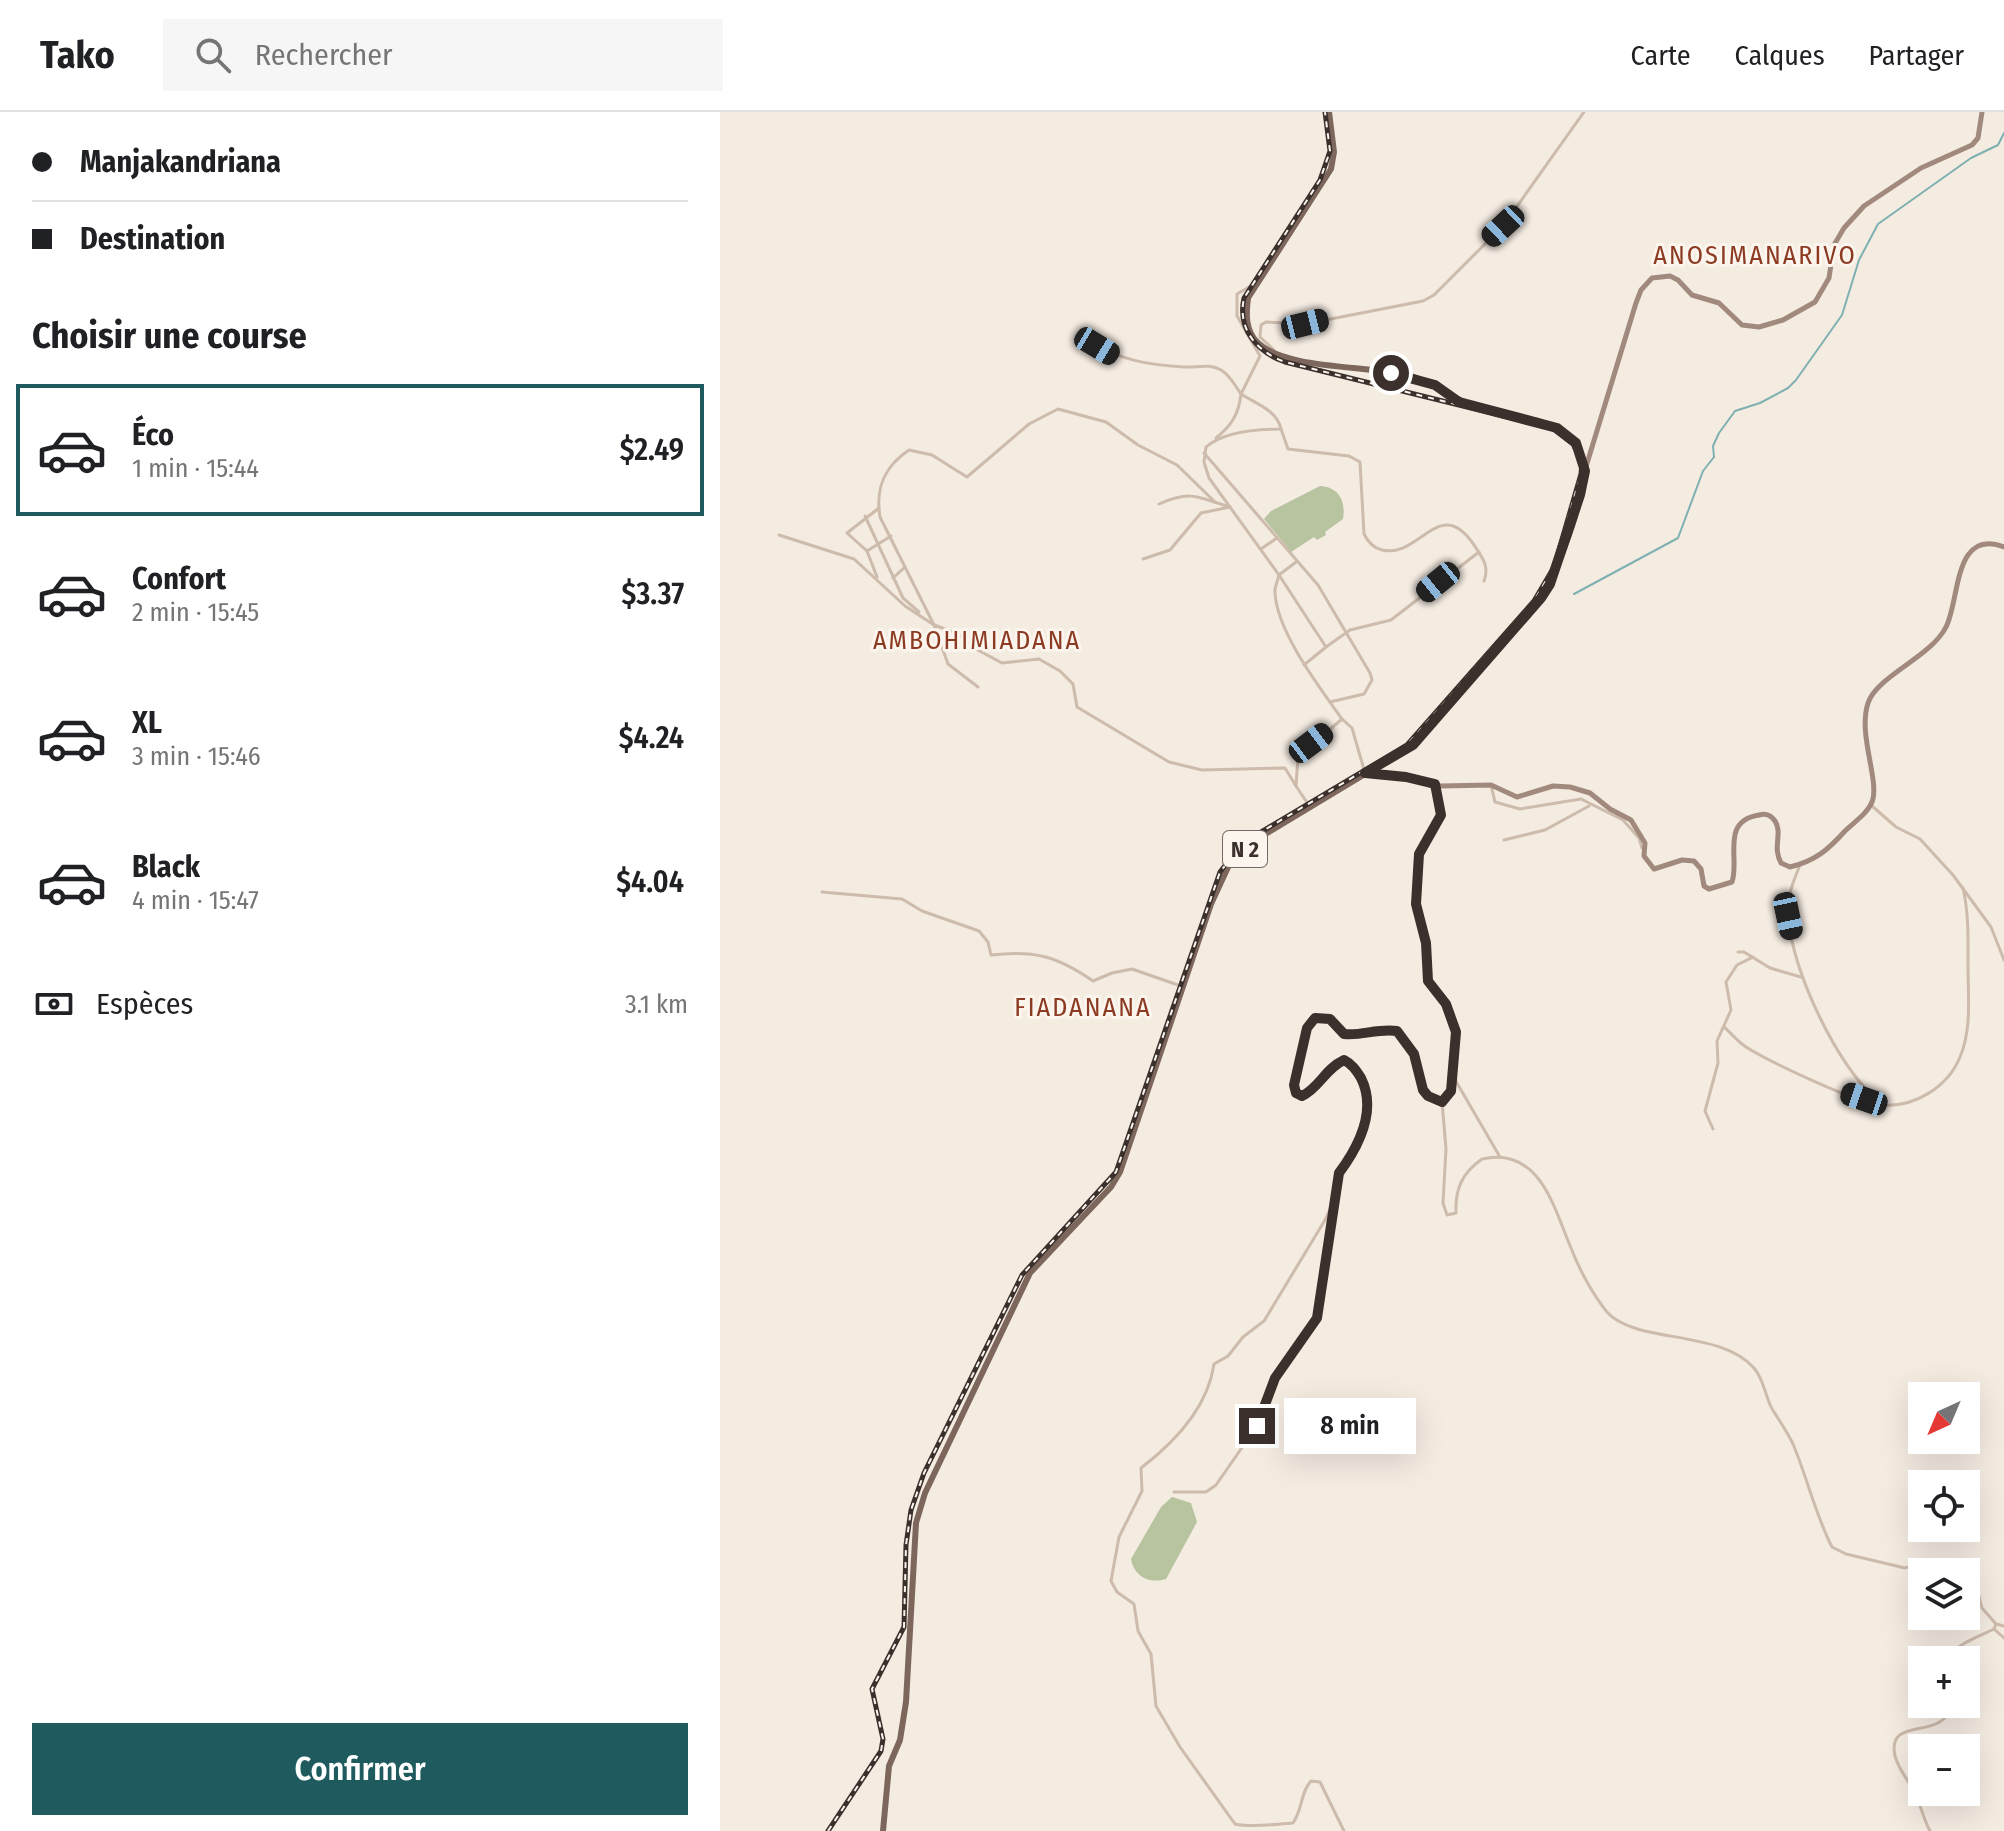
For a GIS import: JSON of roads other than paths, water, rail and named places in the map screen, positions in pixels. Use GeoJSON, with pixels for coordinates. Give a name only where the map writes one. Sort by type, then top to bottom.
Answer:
{"type":"FeatureCollection","features":[{"type":"Feature","properties":{"kind":"main road"},"geometry":{"type":"LineString","coordinates":[[1329,112],[1334,152],[1331,169],[1248,298],[1248,327],[1256,342],[1292,360],[1372,369],[1411,377],[1435,385],[1459,402],[1557,428],[1576,443],[1585,471]]}},
{"type":"Feature","properties":{"kind":"main road","name":"N 2"},"geometry":{"type":"LineString","coordinates":[[883,1831],[889,1766],[900,1740],[906,1702],[916,1523],[925,1493],[1030,1273],[1046,1252],[1111,1187],[1120,1172],[1211,904],[1229,865],[1249,844],[1413,745],[1550,584],[1585,471]]}},
{"type":"Feature","properties":{"kind":"street"},"geometry":{"type":"LineString","coordinates":[[1273,353],[1274,348],[1260,337],[1261,325],[1266,322],[1305,324],[1423,301],[1434,295],[1503,226],[1584,112]]}},
{"type":"Feature","properties":{"kind":"street"},"geometry":{"type":"LineString","coordinates":[[1585,471],[1636,303],[1641,290],[1652,278],[1670,276],[1678,280],[1692,295],[1719,303],[1742,325],[1759,327],[1783,320],[1815,302],[1829,278],[1834,245],[1844,228],[1864,206],[1921,168],[1972,145],[1978,138],[1982,112]]}},
{"type":"Feature","properties":{"kind":"street"},"geometry":{"type":"LineString","coordinates":[[1256,283],[1237,294],[1237,316],[1260,356],[1241,394],[1236,417],[1204,453],[1205,470],[1326,647]]}},
{"type":"Feature","properties":{"kind":"street"},"geometry":{"type":"LineString","coordinates":[[1088,339],[1111,355],[1132,362],[1218,368],[1227,374],[1241,394],[1266,408],[1279,422],[1288,449],[1349,456],[1360,462],[1364,534],[1368,541],[1379,549],[1397,551],[1407,548],[1429,529],[1446,524],[1465,533],[1479,552],[1486,564],[1484,581]]}},
{"type":"Feature","properties":{"kind":"street"},"geometry":{"type":"LineString","coordinates":[[978,687],[948,664],[934,625],[880,517],[878,498],[888,467],[909,450],[932,455],[967,477],[1029,424],[1058,409],[1106,422],[1138,445],[1177,465],[1215,502]]}},
{"type":"Feature","properties":{"kind":"street"},"geometry":{"type":"LineString","coordinates":[[1213,441],[1236,434],[1281,429]]}},
{"type":"Feature","properties":{"kind":"street"},"geometry":{"type":"LineString","coordinates":[[1204,453],[1318,585],[1372,680],[1364,694],[1330,702]]}},
{"type":"Feature","properties":{"kind":"street"},"geometry":{"type":"LineString","coordinates":[[1159,504],[1202,495],[1230,507]]}},
{"type":"Feature","properties":{"kind":"street"},"geometry":{"type":"LineString","coordinates":[[1143,559],[1170,550],[1201,513],[1230,507]]}},
{"type":"Feature","properties":{"kind":"street"},"geometry":{"type":"LineString","coordinates":[[879,508],[847,533],[867,551],[879,581]]}},
{"type":"Feature","properties":{"kind":"street"},"geometry":{"type":"LineString","coordinates":[[865,516],[903,598],[934,625],[956,633],[976,649],[1002,663],[1039,659],[1048,663],[1073,684],[1077,707],[1169,762],[1202,770],[1285,768],[1310,808]]}},
{"type":"Feature","properties":{"kind":"street"},"geometry":{"type":"LineString","coordinates":[[779,535],[825,547],[854,559],[905,606],[921,615]]}},
{"type":"Feature","properties":{"kind":"street"},"geometry":{"type":"LineString","coordinates":[[867,551],[892,536]]}},
{"type":"Feature","properties":{"kind":"street"},"geometry":{"type":"LineString","coordinates":[[1261,549],[1278,537]]}},
{"type":"Feature","properties":{"kind":"street"},"geometry":{"type":"LineString","coordinates":[[1491,785],[1495,802],[1512,809],[1575,799],[1597,807],[1623,820],[1639,838],[1644,856],[1654,869],[1682,860],[1694,861],[1701,869],[1704,886],[1709,889],[1729,885],[1734,876],[1733,837],[1742,823],[1755,815],[1767,814],[1774,819],[1778,827],[1775,846],[1781,863],[1790,867],[1801,865],[1826,852],[1874,797],[1866,737],[1868,702],[1875,690],[1914,661],[1946,628],[1954,589],[1970,551],[1982,545],[2004,547]]}},
{"type":"Feature","properties":{"kind":"street"},"geometry":{"type":"LineString","coordinates":[[1304,665],[1346,632],[1391,620],[1479,552]]}},
{"type":"Feature","properties":{"kind":"street"},"geometry":{"type":"LineString","coordinates":[[1298,561],[1279,575],[1274,591],[1280,614],[1304,665],[1342,719],[1352,728],[1365,773],[1406,777],[1435,784],[1491,785],[1517,797],[1553,786],[1570,787],[1590,793],[1631,820],[1645,843],[1642,848]]}},
{"type":"Feature","properties":{"kind":"street"},"geometry":{"type":"LineString","coordinates":[[893,578],[905,567]]}},
{"type":"Feature","properties":{"kind":"street"},"geometry":{"type":"LineString","coordinates":[[1296,786],[1298,757],[1342,719]]}},
{"type":"Feature","properties":{"kind":"street"},"geometry":{"type":"LineString","coordinates":[[1435,784],[1441,815],[1419,854],[1416,904],[1426,943],[1428,981],[1446,1004],[1456,1032],[1454,1078],[1451,1091],[1442,1102],[1446,1149],[1443,1203],[1447,1215],[1456,1213],[1456,1191],[1474,1165],[1482,1159],[1500,1157],[1529,1167],[1552,1200],[1572,1252],[1597,1297],[1614,1318],[1645,1330],[1733,1352],[1753,1366],[1792,1442],[1832,1547],[1846,1554],[1905,1568],[1930,1560],[1949,1560],[1968,1566],[1975,1575],[1982,1608],[2004,1638]]}},
{"type":"Feature","properties":{"kind":"street"},"geometry":{"type":"LineString","coordinates":[[1870,805],[1896,827],[1920,839],[1963,888],[1991,927],[2004,960]]}},
{"type":"Feature","properties":{"kind":"street"},"geometry":{"type":"LineString","coordinates":[[1504,840],[1545,830],[1587,806],[1597,807]]}},
{"type":"Feature","properties":{"kind":"street"},"geometry":{"type":"LineString","coordinates":[[1801,865],[1790,892],[1788,916],[1801,977],[1856,1082],[1881,1105]]}},
{"type":"Feature","properties":{"kind":"street"},"geometry":{"type":"LineString","coordinates":[[1724,1027],[1744,1046],[1802,1075],[1881,1105],[1910,1102],[1929,1093],[1950,1075],[1962,1052],[1969,1003],[1966,934],[1969,910],[1963,888]]}},
{"type":"Feature","properties":{"kind":"street"},"geometry":{"type":"LineString","coordinates":[[822,892],[902,899],[922,911],[979,931],[988,942],[991,955],[1030,952],[1070,965],[1093,981],[1122,969],[1146,971],[1183,988]]}},
{"type":"Feature","properties":{"kind":"street"},"geometry":{"type":"LineString","coordinates":[[1738,952],[1770,968],[1801,977]]}},
{"type":"Feature","properties":{"kind":"street"},"geometry":{"type":"LineString","coordinates":[[1713,1129],[1705,1111],[1718,1063],[1717,1041],[1731,1010],[1726,982],[1742,960],[1753,957]]}},
{"type":"Feature","properties":{"kind":"street"},"geometry":{"type":"LineString","coordinates":[[1174,1492],[1206,1492],[1216,1485],[1257,1426],[1275,1378],[1317,1318],[1339,1173],[1367,1120],[1369,1095],[1359,1074],[1351,1063],[1344,1060],[1326,1071],[1311,1092],[1302,1096],[1296,1093],[1294,1085],[1307,1028],[1315,1018],[1330,1019],[1344,1034],[1354,1035],[1380,1028],[1397,1031],[1414,1054],[1423,1090],[1428,1096],[1442,1102]]}},
{"type":"Feature","properties":{"kind":"street"},"geometry":{"type":"LineString","coordinates":[[1454,1078],[1500,1157]]}},
{"type":"Feature","properties":{"kind":"street"},"geometry":{"type":"LineString","coordinates":[[1338,1193],[1264,1321],[1243,1337],[1228,1356],[1214,1364],[1211,1384],[1191,1421],[1141,1468],[1142,1491],[1119,1537],[1111,1581],[1117,1592],[1134,1604],[1138,1631],[1151,1654],[1156,1706],[1180,1747],[1235,1824],[1293,1823],[1300,1812],[1305,1787],[1311,1781],[1320,1782],[1344,1831]]}},
{"type":"Feature","properties":{"kind":"street"},"geometry":{"type":"LineString","coordinates":[[1963,1646],[1995,1626],[2004,1626]]}},
{"type":"Feature","properties":{"kind":"street"},"geometry":{"type":"LineString","coordinates":[[1930,1831],[1915,1793],[1899,1767],[1894,1748],[1899,1736],[1907,1730],[1935,1727],[1944,1718]]}},
{"type":"Feature","properties":{"kind":"waterway"},"geometry":{"type":"LineString","coordinates":[[1574,594],[1678,538],[1703,471],[1714,457],[1713,446],[1719,433],[1735,411],[1760,403],[1788,388],[1796,380],[1842,315],[1859,260],[1878,224],[1971,158],[1998,145],[2004,133]]}},
{"type":"Feature","properties":{"kind":"railway"},"geometry":{"type":"LineString","coordinates":[[828,1831],[881,1751],[883,1739],[872,1689],[904,1627],[906,1545],[911,1510],[924,1473],[1022,1275],[1116,1172],[1220,872],[1251,838],[1407,745],[1534,601],[1554,567],[1581,474],[1582,462],[1573,444],[1552,428],[1285,362],[1266,352],[1251,338],[1244,320],[1244,298],[1320,180],[1330,151],[1325,112]]}},
{"type":"Feature","properties":{"kind":"district","name":"ANOSIMANARIVO"},"geometry":{"type":"Point","coordinates":[1755,255]}},
{"type":"Feature","properties":{"kind":"district","name":"AMBOHIMIADANA"},"geometry":{"type":"Point","coordinates":[977,640]}},
{"type":"Feature","properties":{"kind":"district","name":"FIADANANA"},"geometry":{"type":"Point","coordinates":[1083,1007]}}]}
